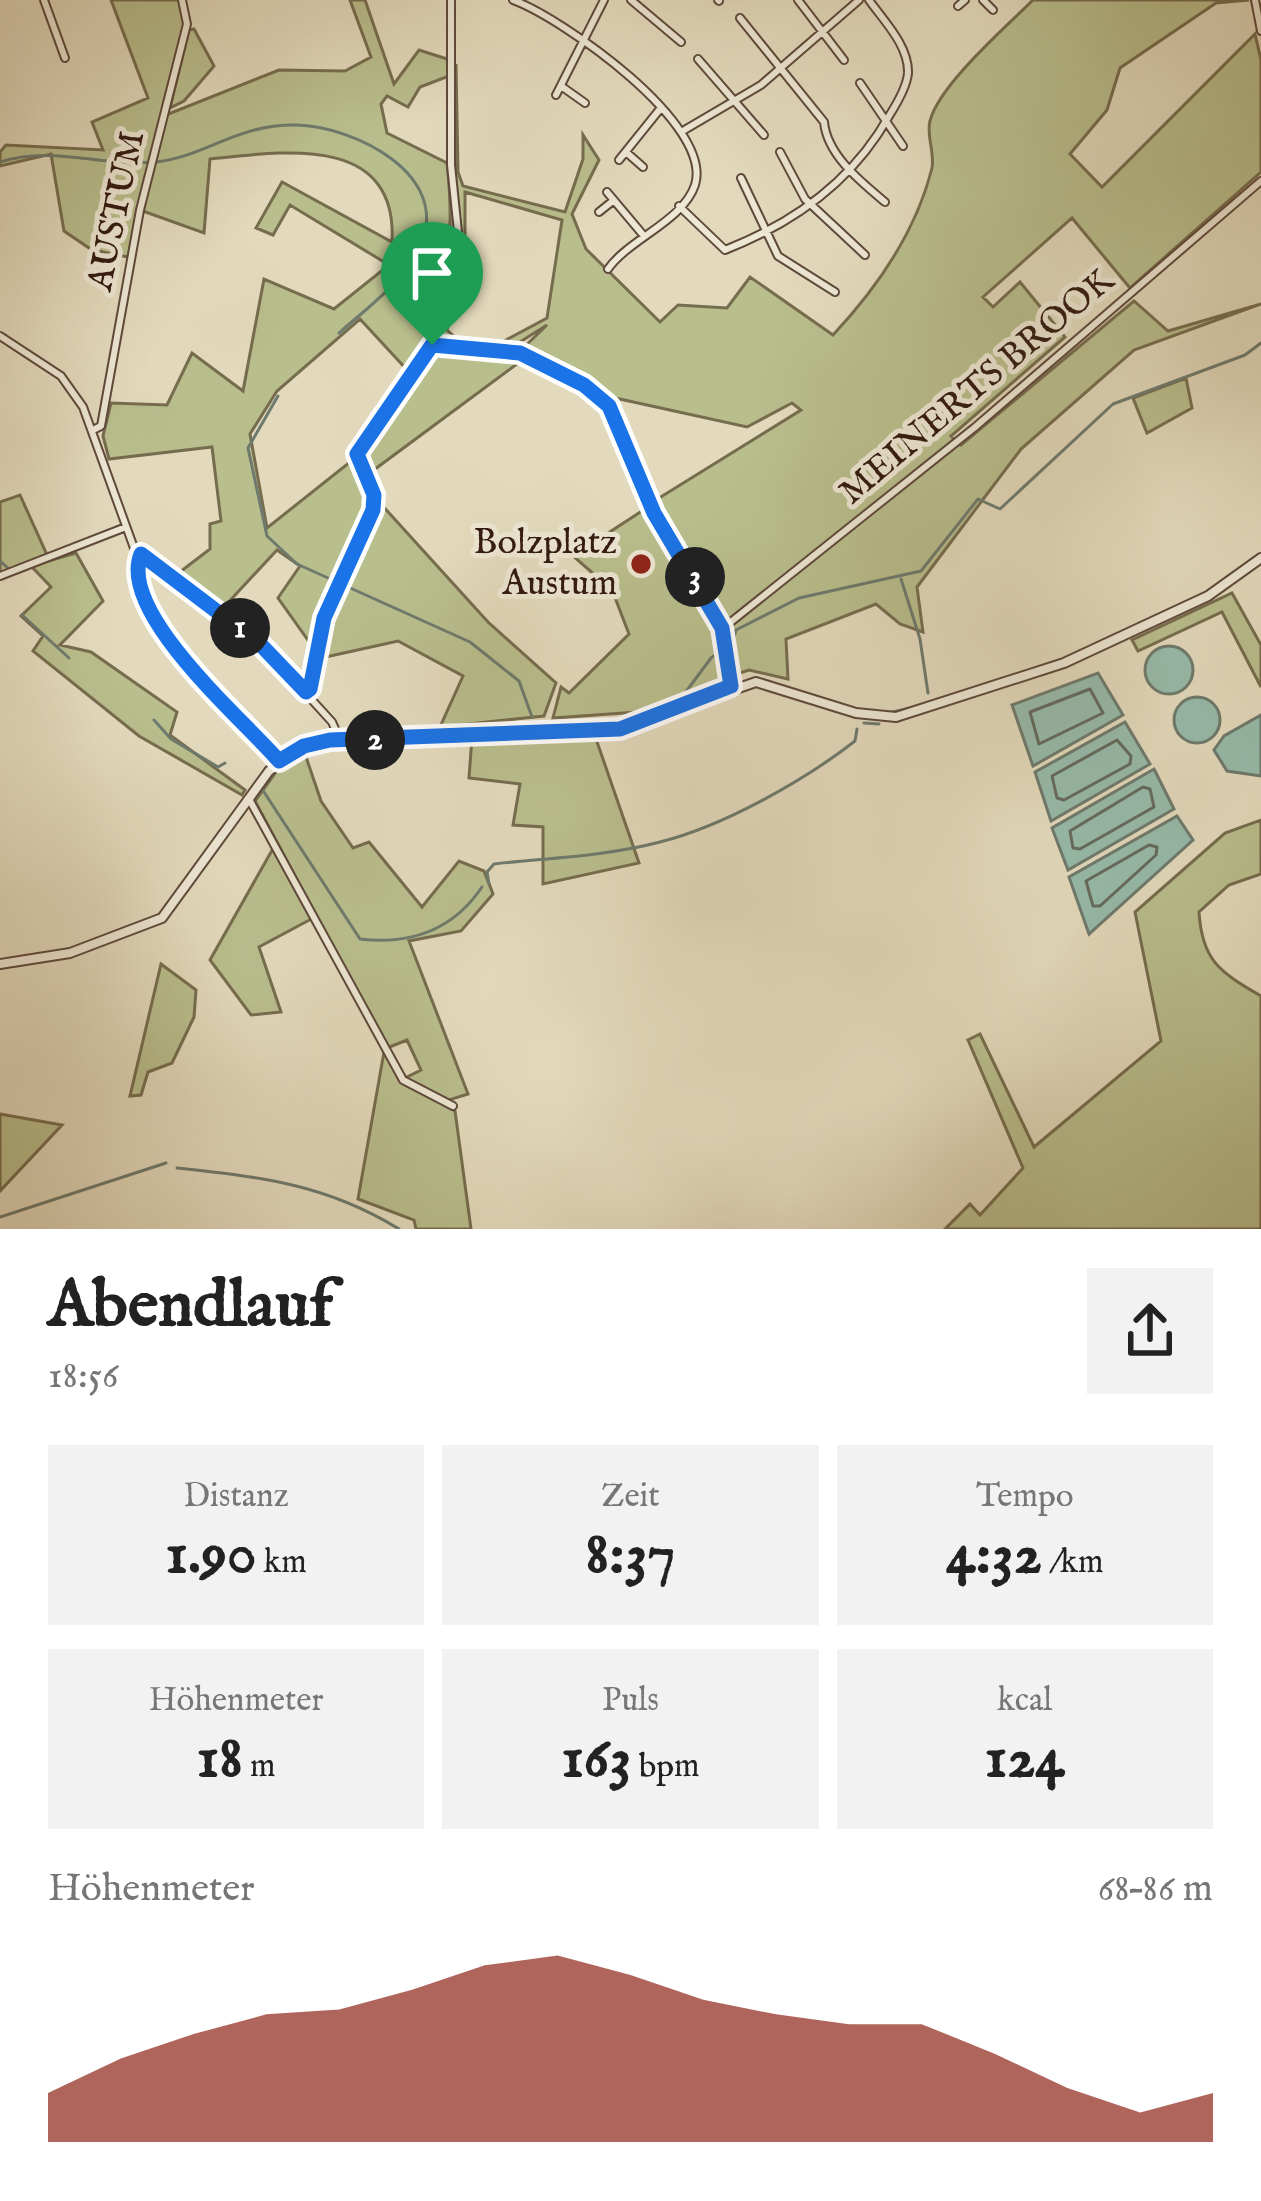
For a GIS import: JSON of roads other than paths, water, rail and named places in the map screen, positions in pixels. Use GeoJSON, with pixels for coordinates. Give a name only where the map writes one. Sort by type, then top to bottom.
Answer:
{"type":"FeatureCollection","features":[{"type":"Feature","properties":{"kind":"street"},"geometry":{"type":"LineString","coordinates":[[44,0],[65,58]]}},
{"type":"Feature","properties":{"kind":"street","name":"AUSTUM"},"geometry":{"type":"LineString","coordinates":[[93,430],[101,426],[111,384],[140,210],[187,24],[182,0]]}},
{"type":"Feature","properties":{"kind":"street"},"geometry":{"type":"LineString","coordinates":[[306,692],[324,618],[373,510],[374,495],[357,454],[432,345],[458,232],[451,165],[451,0]]}},
{"type":"Feature","properties":{"kind":"street"},"geometry":{"type":"LineString","coordinates":[[513,0],[585,40],[661,109],[681,132],[697,172],[692,192],[608,268]]}},
{"type":"Feature","properties":{"kind":"street"},"geometry":{"type":"LineString","coordinates":[[556,95],[604,0]]}},
{"type":"Feature","properties":{"kind":"street"},"geometry":{"type":"LineString","coordinates":[[631,0],[681,42]]}},
{"type":"Feature","properties":{"kind":"street"},"geometry":{"type":"LineString","coordinates":[[798,0],[844,60]]}},
{"type":"Feature","properties":{"kind":"street"},"geometry":{"type":"LineString","coordinates":[[681,132],[781,68],[859,0]]}},
{"type":"Feature","properties":{"kind":"street"},"geometry":{"type":"LineString","coordinates":[[679,206],[725,250],[766,234],[812,206],[850,170],[884,125],[908,73],[904,49],[869,0]]}},
{"type":"Feature","properties":{"kind":"street"},"geometry":{"type":"LineString","coordinates":[[983,0],[993,10]]}},
{"type":"Feature","properties":{"kind":"street"},"geometry":{"type":"LineString","coordinates":[[1255,0],[1261,31]]}},
{"type":"Feature","properties":{"kind":"street"},"geometry":{"type":"LineString","coordinates":[[740,18],[809,103],[850,170],[885,202]]}},
{"type":"Feature","properties":{"kind":"street"},"geometry":{"type":"LineString","coordinates":[[698,58],[764,135]]}},
{"type":"Feature","properties":{"kind":"street"},"geometry":{"type":"LineString","coordinates":[[860,83],[902,146]]}},
{"type":"Feature","properties":{"kind":"street"},"geometry":{"type":"LineString","coordinates":[[562,86],[585,103]]}},
{"type":"Feature","properties":{"kind":"street"},"geometry":{"type":"LineString","coordinates":[[619,160],[661,109]]}},
{"type":"Feature","properties":{"kind":"street"},"geometry":{"type":"LineString","coordinates":[[626,152],[643,167]]}},
{"type":"Feature","properties":{"kind":"street"},"geometry":{"type":"LineString","coordinates":[[780,152],[812,206],[865,255]]}},
{"type":"Feature","properties":{"kind":"street"},"geometry":{"type":"LineString","coordinates":[[741,178],[778,256],[835,292]]}},
{"type":"Feature","properties":{"kind":"street","name":"MEINERTS BROOK"},"geometry":{"type":"LineString","coordinates":[[722,628],[974,428],[1261,181]]}},
{"type":"Feature","properties":{"kind":"street"},"geometry":{"type":"LineString","coordinates":[[607,192],[644,236]]}},
{"type":"Feature","properties":{"kind":"street"},"geometry":{"type":"LineString","coordinates":[[599,212],[614,200]]}},
{"type":"Feature","properties":{"kind":"street"},"geometry":{"type":"LineString","coordinates":[[0,337],[61,376],[93,430],[126,527],[141,554],[260,644],[306,692],[340,740]]}},
{"type":"Feature","properties":{"kind":"street"},"geometry":{"type":"LineString","coordinates":[[432,345],[520,353],[598,395],[616,419],[654,513],[722,628],[731,686]]}},
{"type":"Feature","properties":{"kind":"street"},"geometry":{"type":"LineString","coordinates":[[0,576],[126,527]]}},
{"type":"Feature","properties":{"kind":"street"},"geometry":{"type":"LineString","coordinates":[[141,554],[138,572],[155,617],[183,664],[279,761]]}},
{"type":"Feature","properties":{"kind":"street"},"geometry":{"type":"LineString","coordinates":[[0,964],[70,953],[152,924],[183,896],[279,761],[304,746],[340,740],[620,729],[731,686],[765,682],[856,713],[911,714],[1064,663],[1208,596],[1261,558]]}},
{"type":"Feature","properties":{"kind":"street"},"geometry":{"type":"LineString","coordinates":[[249,799],[403,1080],[453,1106]]}},
{"type":"Feature","properties":{"kind":"water"},"geometry":{"type":"Polygon","coordinates":[[[1169,646],[1186,653],[1193,670],[1186,687],[1169,694],[1152,687],[1145,670],[1152,653],[1169,646]]]}},
{"type":"Feature","properties":{"kind":"water"},"geometry":{"type":"Polygon","coordinates":[[[1098,673],[1123,715],[1033,766],[1012,705],[1098,673]]]}},
{"type":"Feature","properties":{"kind":"water"},"geometry":{"type":"Polygon","coordinates":[[[1197,697],[1213,704],[1220,720],[1213,736],[1197,743],[1181,736],[1174,720],[1181,704],[1197,697]]]}},
{"type":"Feature","properties":{"kind":"water"},"geometry":{"type":"Polygon","coordinates":[[[1261,715],[1261,776],[1227,771],[1214,750],[1224,736],[1261,715]]]}},
{"type":"Feature","properties":{"kind":"water"},"geometry":{"type":"Polygon","coordinates":[[[1125,722],[1150,764],[1051,821],[1035,772],[1125,722]]]}},
{"type":"Feature","properties":{"kind":"water"},"geometry":{"type":"Polygon","coordinates":[[[1154,769],[1174,809],[1068,870],[1052,828],[1154,769]]]}},
{"type":"Feature","properties":{"kind":"water"},"geometry":{"type":"Polygon","coordinates":[[[1177,816],[1193,840],[1089,934],[1069,877],[1177,816]]]}},
{"type":"Feature","properties":{"kind":"waterway"},"geometry":{"type":"LineString","coordinates":[[0,162],[40,156],[155,162],[256,130],[296,125],[344,134],[369,145],[411,177],[423,197],[427,220],[420,246],[404,272],[339,333]]}},
{"type":"Feature","properties":{"kind":"waterway"},"geometry":{"type":"LineString","coordinates":[[685,693],[711,658],[732,643],[736,630],[799,598],[921,571],[978,499],[1000,509],[1113,404],[1245,355],[1261,343]]}},
{"type":"Feature","properties":{"kind":"waterway"},"geometry":{"type":"LineString","coordinates":[[278,396],[248,448],[267,536],[297,564],[470,642],[519,681],[532,717]]}},
{"type":"Feature","properties":{"kind":"waterway"},"geometry":{"type":"LineString","coordinates":[[0,561],[9,569]]}},
{"type":"Feature","properties":{"kind":"waterway"},"geometry":{"type":"LineString","coordinates":[[901,579],[920,639],[928,693]]}},
{"type":"Feature","properties":{"kind":"waterway"},"geometry":{"type":"LineString","coordinates":[[22,615],[69,658]]}},
{"type":"Feature","properties":{"kind":"waterway"},"geometry":{"type":"LineString","coordinates":[[551,725],[624,723],[677,702]]}},
{"type":"Feature","properties":{"kind":"waterway"},"geometry":{"type":"LineString","coordinates":[[888,713],[920,706]]}},
{"type":"Feature","properties":{"kind":"waterway"},"geometry":{"type":"LineString","coordinates":[[154,720],[171,739],[218,767],[225,763]]}},
{"type":"Feature","properties":{"kind":"waterway"},"geometry":{"type":"LineString","coordinates":[[864,723],[879,724]]}},
{"type":"Feature","properties":{"kind":"waterway"},"geometry":{"type":"LineString","coordinates":[[531,724],[537,724]]}},
{"type":"Feature","properties":{"kind":"waterway"},"geometry":{"type":"LineString","coordinates":[[489,884],[487,872],[494,864],[619,850],[710,825],[812,771],[855,741],[857,729]]}},
{"type":"Feature","properties":{"kind":"waterway"},"geometry":{"type":"LineString","coordinates":[[262,789],[360,939],[396,939],[429,931],[458,914],[482,887]]}},
{"type":"Feature","properties":{"kind":"waterway"},"geometry":{"type":"LineString","coordinates":[[0,1217],[166,1163]]}},
{"type":"Feature","properties":{"kind":"waterway"},"geometry":{"type":"LineString","coordinates":[[177,1168],[265,1179],[319,1192],[399,1229]]}},
{"type":"Feature","properties":{"kind":"place","name":"Bolzplatz Austum"},"geometry":{"type":"Point","coordinates":[641,564]}}]}
